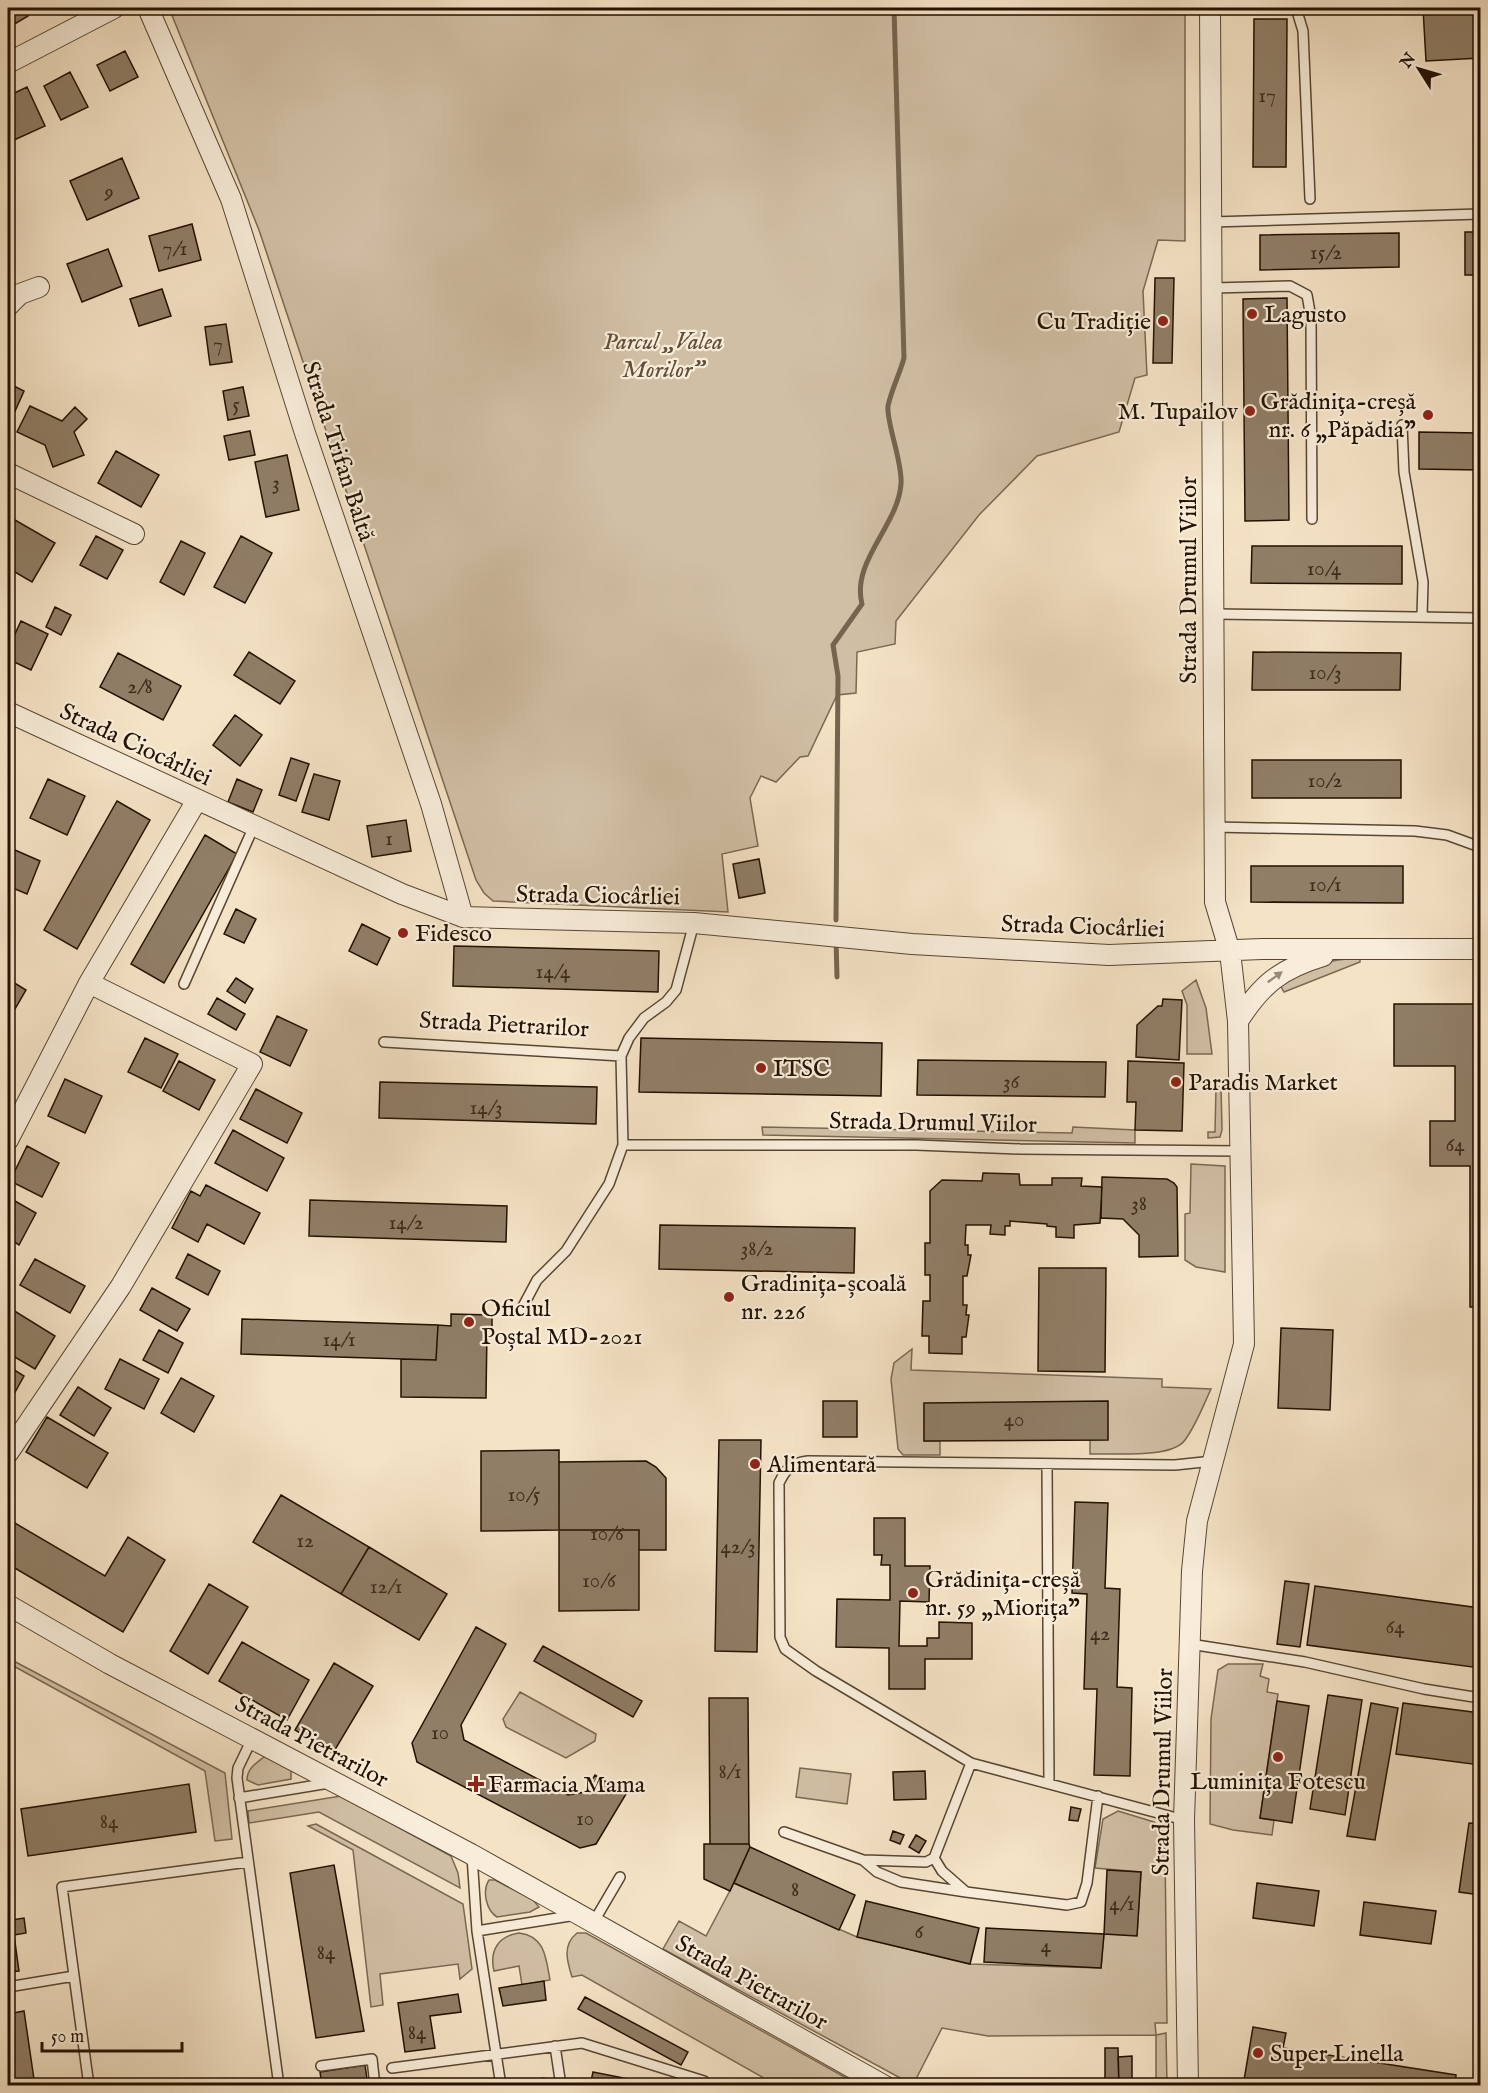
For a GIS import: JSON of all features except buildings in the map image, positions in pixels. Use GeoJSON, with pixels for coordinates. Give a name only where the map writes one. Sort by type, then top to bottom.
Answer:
{"type":"FeatureCollection","features":[{"type":"Feature","properties":{"kind":"street"},"geometry":{"type":"LineString","coordinates":[[8,63],[114,8]]}},
{"type":"Feature","properties":{"kind":"street","name":"Strada Trifan Baltă"},"geometry":{"type":"LineString","coordinates":[[148,8],[231,199],[305,432],[431,804],[463,918]]}},
{"type":"Feature","properties":{"kind":"street","name":"Strada Drumul Viilor"},"geometry":{"type":"LineString","coordinates":[[1188,2085],[1184,1820],[1192,1571],[1197,1521],[1244,1344],[1238,1022],[1230,952],[1216,906],[1210,8]]}},
{"type":"Feature","properties":{"kind":"street"},"geometry":{"type":"LineString","coordinates":[[8,306],[20,294],[39,287]]}},
{"type":"Feature","properties":{"kind":"street"},"geometry":{"type":"LineString","coordinates":[[8,473],[134,534]]}},
{"type":"Feature","properties":{"kind":"street","name":"Strada Ciocârliei"},"geometry":{"type":"LineString","coordinates":[[8,712],[402,894],[463,918],[694,923],[912,944],[1097,955],[1230,952],[1262,949],[1337,951]]}},
{"type":"Feature","properties":{"kind":"street"},"geometry":{"type":"LineString","coordinates":[[8,1140],[89,983],[198,800]]}},
{"type":"Feature","properties":{"kind":"street"},"geometry":{"type":"LineString","coordinates":[[1238,1022],[1269,981],[1304,961],[1337,951],[1480,949]]}},
{"type":"Feature","properties":{"kind":"street"},"geometry":{"type":"LineString","coordinates":[[9,1447],[121,1286],[252,1065],[89,983]]}},
{"type":"Feature","properties":{"kind":"street","name":"Strada Pietrarilor"},"geometry":{"type":"LineString","coordinates":[[8,1605],[110,1664],[471,1854],[885,2085]]}},
{"type":"Feature","properties":{"kind":"lane"},"geometry":{"type":"LineString","coordinates":[[1296,8],[1301,16],[1303,31],[1310,199]]}},
{"type":"Feature","properties":{"kind":"lane"},"geometry":{"type":"LineString","coordinates":[[1212,222],[1480,214]]}},
{"type":"Feature","properties":{"kind":"lane"},"geometry":{"type":"LineString","coordinates":[[1213,288],[1290,286],[1307,294],[1311,318],[1312,519]]}},
{"type":"Feature","properties":{"kind":"lane"},"geometry":{"type":"LineString","coordinates":[[1402,425],[1404,472],[1423,582],[1422,616]]}},
{"type":"Feature","properties":{"kind":"lane"},"geometry":{"type":"LineString","coordinates":[[1214,614],[1480,618]]}},
{"type":"Feature","properties":{"kind":"lane"},"geometry":{"type":"LineString","coordinates":[[184,984],[254,826]]}},
{"type":"Feature","properties":{"kind":"lane"},"geometry":{"type":"LineString","coordinates":[[1214,827],[1415,831],[1447,835],[1480,847]]}},
{"type":"Feature","properties":{"kind":"lane","name":"Strada Pietrarilor"},"geometry":{"type":"LineString","coordinates":[[521,1310],[537,1280],[566,1251],[609,1184],[623,1145],[621,1056],[629,1038],[644,1018],[666,1002],[676,990],[694,923]]}},
{"type":"Feature","properties":{"kind":"lane","name":"Strada Pietrarilor"},"geometry":{"type":"LineString","coordinates":[[384,1042],[621,1056]]}},
{"type":"Feature","properties":{"kind":"lane","name":"Strada Drumul Viilor"},"geometry":{"type":"LineString","coordinates":[[623,1145],[916,1145],[1020,1149],[1241,1151]]}},
{"type":"Feature","properties":{"kind":"lane"},"geometry":{"type":"LineString","coordinates":[[1184,1820],[971,1763],[816,1671],[785,1649],[780,1637],[779,1483],[783,1475],[796,1462],[808,1461],[1175,1465],[1213,1461]]}},
{"type":"Feature","properties":{"kind":"lane"},"geometry":{"type":"LineString","coordinates":[[1047,1465],[1049,1783]]}},
{"type":"Feature","properties":{"kind":"lane"},"geometry":{"type":"LineString","coordinates":[[1190,1644],[1305,1662],[1425,1689],[1480,1698]]}},
{"type":"Feature","properties":{"kind":"lane"},"geometry":{"type":"LineString","coordinates":[[252,1739],[238,1768],[239,1798],[279,2085]]}},
{"type":"Feature","properties":{"kind":"lane"},"geometry":{"type":"LineString","coordinates":[[784,1832],[863,1860],[926,1862],[934,1858],[971,1763]]}},
{"type":"Feature","properties":{"kind":"lane"},"geometry":{"type":"LineString","coordinates":[[239,1798],[336,1782]]}},
{"type":"Feature","properties":{"kind":"lane"},"geometry":{"type":"LineString","coordinates":[[863,1860],[877,1872],[902,1882],[1067,1905],[1081,1902],[1087,1883],[1098,1796]]}},
{"type":"Feature","properties":{"kind":"lane"},"geometry":{"type":"LineString","coordinates":[[471,1854],[477,1931],[501,2085]]}},
{"type":"Feature","properties":{"kind":"lane"},"geometry":{"type":"LineString","coordinates":[[934,1858],[942,1870],[966,1892]]}},
{"type":"Feature","properties":{"kind":"lane"},"geometry":{"type":"LineString","coordinates":[[89,2085],[62,1887],[248,1862]]}},
{"type":"Feature","properties":{"kind":"lane"},"geometry":{"type":"LineString","coordinates":[[477,1931],[586,1919],[620,1877]]}},
{"type":"Feature","properties":{"kind":"lane"},"geometry":{"type":"LineString","coordinates":[[8,1987],[74,1976]]}},
{"type":"Feature","properties":{"kind":"lane"},"geometry":{"type":"LineString","coordinates":[[392,2068],[582,2043],[704,2081]]}},
{"type":"Feature","properties":{"kind":"lane"},"geometry":{"type":"LineString","coordinates":[[555,2046],[561,2085]]}},
{"type":"Feature","properties":{"kind":"lane"},"geometry":{"type":"LineString","coordinates":[[321,2066],[372,2059],[375,2085]]}},
{"type":"Feature","properties":{"kind":"green space","name":"Parcul „Valea Morilor”"},"geometry":{"type":"Polygon","coordinates":[[[169,8],[1185,8],[1185,241],[1158,240],[1143,291],[1147,375],[1135,378],[1119,432],[1037,456],[979,515],[896,621],[895,644],[857,652],[856,693],[837,695],[808,756],[800,757],[776,782],[761,776],[750,798],[758,846],[722,854],[728,912],[493,901],[484,893],[476,880],[259,230],[169,8]]]}},
{"type":"Feature","properties":{"kind":"green space"},"geometry":{"type":"Polygon","coordinates":[[[1360,958],[1360,962],[1284,992],[1279,983],[1307,968],[1339,960],[1360,958]]]}},
{"type":"Feature","properties":{"kind":"green space"},"geometry":{"type":"Polygon","coordinates":[[[1196,980],[1206,1008],[1212,1054],[1187,1054],[1187,1005],[1182,991],[1196,980]]]}},
{"type":"Feature","properties":{"kind":"green space"},"geometry":{"type":"Polygon","coordinates":[[[1216,1087],[1221,1087],[1222,1130],[1220,1137],[1208,1138],[1208,1132],[1215,1132],[1216,1087]]]}},
{"type":"Feature","properties":{"kind":"green space"},"geometry":{"type":"Polygon","coordinates":[[[762,1127],[1072,1133],[1073,1127],[1135,1130],[1135,1143],[763,1135],[762,1127]]]}},
{"type":"Feature","properties":{"kind":"green space"},"geometry":{"type":"Polygon","coordinates":[[[1191,1164],[1225,1166],[1225,1272],[1196,1267],[1185,1260],[1185,1214],[1190,1213],[1191,1164]]]}},
{"type":"Feature","properties":{"kind":"green space"},"geometry":{"type":"Polygon","coordinates":[[[912,1349],[911,1370],[1162,1379],[1162,1387],[1211,1389],[1185,1440],[1178,1446],[1155,1453],[1090,1454],[1090,1440],[924,1404],[924,1441],[940,1441],[940,1455],[903,1455],[898,1449],[891,1379],[894,1363],[912,1349]]]}},
{"type":"Feature","properties":{"kind":"green space"},"geometry":{"type":"Polygon","coordinates":[[[8,1658],[225,1773],[232,1839],[215,1841],[205,1771],[8,1663],[8,1658]]]}},
{"type":"Feature","properties":{"kind":"green space"},"geometry":{"type":"Polygon","coordinates":[[[1228,1664],[1263,1664],[1260,1676],[1269,1679],[1267,1692],[1278,1694],[1260,1818],[1274,1820],[1272,1835],[1233,1830],[1210,1824],[1211,1719],[1218,1670],[1228,1664]]]}},
{"type":"Feature","properties":{"kind":"green space"},"geometry":{"type":"Polygon","coordinates":[[[520,1692],[596,1734],[595,1741],[566,1758],[506,1727],[503,1719],[520,1692]]]}},
{"type":"Feature","properties":{"kind":"green space"},"geometry":{"type":"Polygon","coordinates":[[[264,1757],[273,1758],[291,1768],[291,1779],[258,1785],[247,1780],[250,1770],[264,1757]]]}},
{"type":"Feature","properties":{"kind":"green space"},"geometry":{"type":"Polygon","coordinates":[[[800,1768],[851,1774],[847,1804],[796,1797],[800,1768]]]}},
{"type":"Feature","properties":{"kind":"green space"},"geometry":{"type":"Polygon","coordinates":[[[341,1796],[451,1856],[458,1873],[460,1888],[319,1812],[249,1823],[248,1811],[341,1796]]]}},
{"type":"Feature","properties":{"kind":"green space"},"geometry":{"type":"Polygon","coordinates":[[[1118,1811],[1154,1822],[1161,1828],[1165,1847],[1167,2023],[1155,2023],[1156,2035],[988,2036],[942,2028],[913,2085],[663,1949],[679,1921],[706,1936],[734,1883],[857,1937],[970,1964],[1101,1968],[1104,1934],[1137,1935],[1141,1872],[1095,1868],[1103,1819],[1118,1811]]]}},
{"type":"Feature","properties":{"kind":"green space"},"geometry":{"type":"Polygon","coordinates":[[[316,1824],[463,1904],[472,1969],[460,1979],[458,1964],[380,1974],[383,2005],[371,2007],[353,1850],[308,1826],[316,1824]]]}},
{"type":"Feature","properties":{"kind":"green space"},"geometry":{"type":"Polygon","coordinates":[[[489,1880],[495,1880],[533,1900],[539,1907],[530,1912],[497,1917],[490,1910],[486,1900],[489,1880]]]}},
{"type":"Feature","properties":{"kind":"green space"},"geometry":{"type":"Polygon","coordinates":[[[519,1933],[534,1939],[543,1949],[550,1980],[522,1985],[519,1966],[494,1971],[493,1957],[497,1945],[506,1937],[519,1933]]]}},
{"type":"Feature","properties":{"kind":"green space"},"geometry":{"type":"Polygon","coordinates":[[[577,1933],[586,1933],[859,2085],[776,2085],[582,1975],[572,1977],[567,1954],[569,1943],[577,1933]]]}},
{"type":"Feature","properties":{"kind":"green space"},"geometry":{"type":"Polygon","coordinates":[[[1166,2033],[1167,2085],[1159,2085],[1156,2082],[1156,2035],[1166,2033]]]}},
{"type":"Feature","properties":{"kind":"waterway"},"geometry":{"type":"LineString","coordinates":[[836,920],[838,676],[833,645],[862,604],[860,588],[863,573],[892,514],[901,484],[900,465],[888,413],[889,400],[904,358],[894,8]]}},
{"type":"Feature","properties":{"kind":"waterway"},"geometry":{"type":"LineString","coordinates":[[836,939],[837,977]]}},
{"type":"Feature","properties":{"kind":"place","name":"Lagusto"},"geometry":{"type":"Point","coordinates":[1252,314]}},
{"type":"Feature","properties":{"kind":"place","name":"Cu Tradiție"},"geometry":{"type":"Point","coordinates":[1163,321]}},
{"type":"Feature","properties":{"kind":"place","name":"M. Tupailov"},"geometry":{"type":"Point","coordinates":[1250,411]}},
{"type":"Feature","properties":{"kind":"place","name":"Grădinița-creșă nr. 6 „Păpădia”"},"geometry":{"type":"Point","coordinates":[1428,415]}},
{"type":"Feature","properties":{"kind":"place","name":"Fidesco"},"geometry":{"type":"Point","coordinates":[403,933]}},
{"type":"Feature","properties":{"kind":"place","name":"ITSC"},"geometry":{"type":"Point","coordinates":[761,1068]}},
{"type":"Feature","properties":{"kind":"place","name":"Paradis Market"},"geometry":{"type":"Point","coordinates":[1176,1082]}},
{"type":"Feature","properties":{"kind":"place","name":"Gradinița-școală nr. 226"},"geometry":{"type":"Point","coordinates":[729,1297]}},
{"type":"Feature","properties":{"kind":"place","name":"Oficiul Poștal MD-2021"},"geometry":{"type":"Point","coordinates":[469,1322]}},
{"type":"Feature","properties":{"kind":"place","name":"Alimentară"},"geometry":{"type":"Point","coordinates":[755,1464]}},
{"type":"Feature","properties":{"kind":"place","name":"Grădinița-creșă nr. 59 „Miorița”"},"geometry":{"type":"Point","coordinates":[913,1593]}},
{"type":"Feature","properties":{"kind":"place","name":"Luminița Fotescu"},"geometry":{"type":"Point","coordinates":[1278,1757]}},
{"type":"Feature","properties":{"kind":"place","name":"Farmacia Mama"},"geometry":{"type":"Point","coordinates":[476,1784]}},
{"type":"Feature","properties":{"kind":"place","name":"Super Linella"},"geometry":{"type":"Point","coordinates":[1258,2053]}}]}
